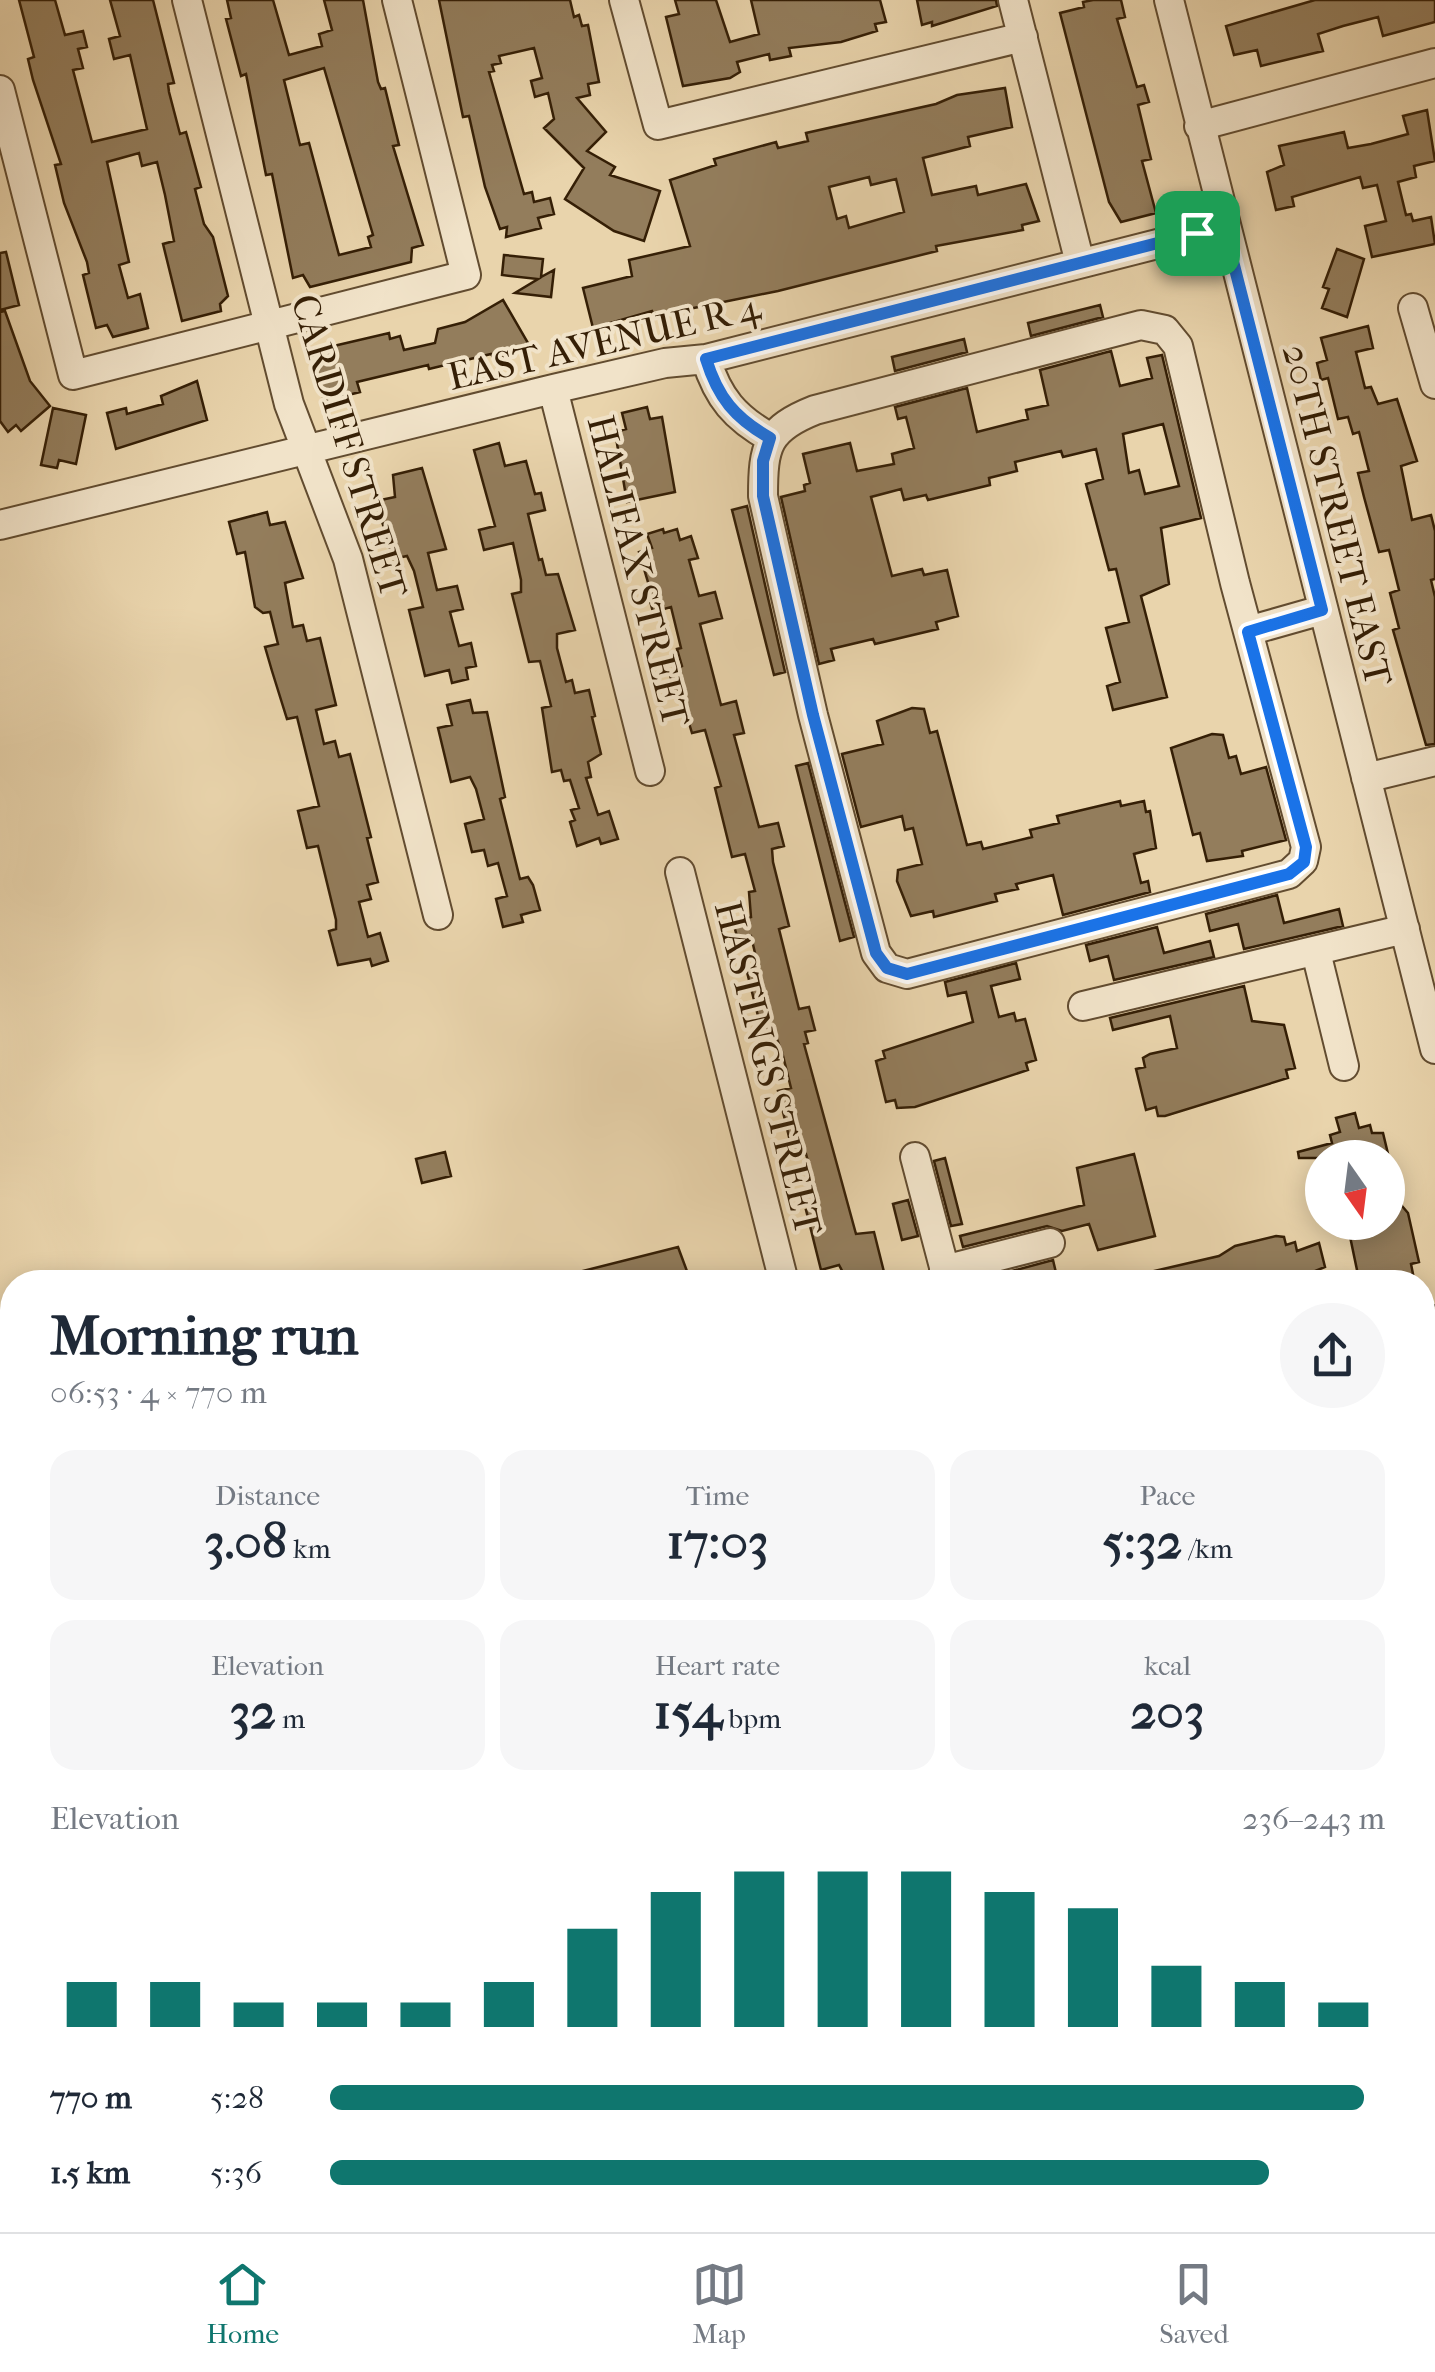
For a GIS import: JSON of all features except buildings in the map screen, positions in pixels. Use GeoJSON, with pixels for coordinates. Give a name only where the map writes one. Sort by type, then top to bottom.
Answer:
{"type":"FeatureCollection","features":[{"type":"Feature","properties":{"kind":"street","name":"CARDIFF STREET"},"geometry":{"type":"LineString","coordinates":[[187,0],[304,452],[348,559],[438,915]]}},
{"type":"Feature","properties":{"kind":"street"},"geometry":{"type":"LineString","coordinates":[[0,90],[73,375],[466,275],[397,0]]}},
{"type":"Feature","properties":{"kind":"street"},"geometry":{"type":"LineString","coordinates":[[624,0],[658,125],[1022,37]]}},
{"type":"Feature","properties":{"kind":"street"},"geometry":{"type":"LineString","coordinates":[[1014,0],[1080,263]]}},
{"type":"Feature","properties":{"kind":"street","name":"20TH STREET EAST"},"geometry":{"type":"LineString","coordinates":[[1169,0],[1405,928],[1425,970],[1435,1048]]}},
{"type":"Feature","properties":{"kind":"street"},"geometry":{"type":"LineString","coordinates":[[1199,126],[1435,64]]}},
{"type":"Feature","properties":{"kind":"street","name":"EAST AVENUE R 4"},"geometry":{"type":"LineString","coordinates":[[0,524],[553,389],[666,363],[706,359],[1224,226]]}},
{"type":"Feature","properties":{"kind":"street"},"geometry":{"type":"LineString","coordinates":[[1413,308],[1435,384]]}},
{"type":"Feature","properties":{"kind":"street"},"geometry":{"type":"LineString","coordinates":[[1141,325],[1165,330],[1178,346],[1248,632],[1306,847],[1304,862],[1289,874],[1039,941],[907,974],[887,968],[876,953],[813,715],[763,496],[763,461],[770,438],[789,420],[815,410],[1141,325]]}},
{"type":"Feature","properties":{"kind":"street"},"geometry":{"type":"LineString","coordinates":[[706,359],[715,388],[733,414],[770,438]]}},
{"type":"Feature","properties":{"kind":"street","name":"HALIFAX STREET"},"geometry":{"type":"LineString","coordinates":[[553,389],[650,771]]}},
{"type":"Feature","properties":{"kind":"street"},"geometry":{"type":"LineString","coordinates":[[1248,632],[1322,610]]}},
{"type":"Feature","properties":{"kind":"street"},"geometry":{"type":"LineString","coordinates":[[1366,778],[1435,761]]}},
{"type":"Feature","properties":{"kind":"street","name":"HASTINGS STREET"},"geometry":{"type":"LineString","coordinates":[[680,872],[781,1270]]}},
{"type":"Feature","properties":{"kind":"street"},"geometry":{"type":"LineString","coordinates":[[1082,1006],[1405,928]]}},
{"type":"Feature","properties":{"kind":"street"},"geometry":{"type":"LineString","coordinates":[[1316,952],[1344,1066]]}},
{"type":"Feature","properties":{"kind":"street"},"geometry":{"type":"LineString","coordinates":[[914,1157],[944,1270]]}},
{"type":"Feature","properties":{"kind":"street"},"geometry":{"type":"LineString","coordinates":[[965,1270],[1050,1243]]}},
{"type":"Feature","properties":{"kind":"route"},"geometry":{"type":"LineString","coordinates":[[1224,226],[1322,610],[1248,632],[1306,847],[1304,862],[1289,874],[1039,941],[907,974],[887,968],[876,953],[813,715],[763,496],[763,461],[770,438],[733,414],[715,388],[706,359],[1197,233],[1224,226]]}}]}
